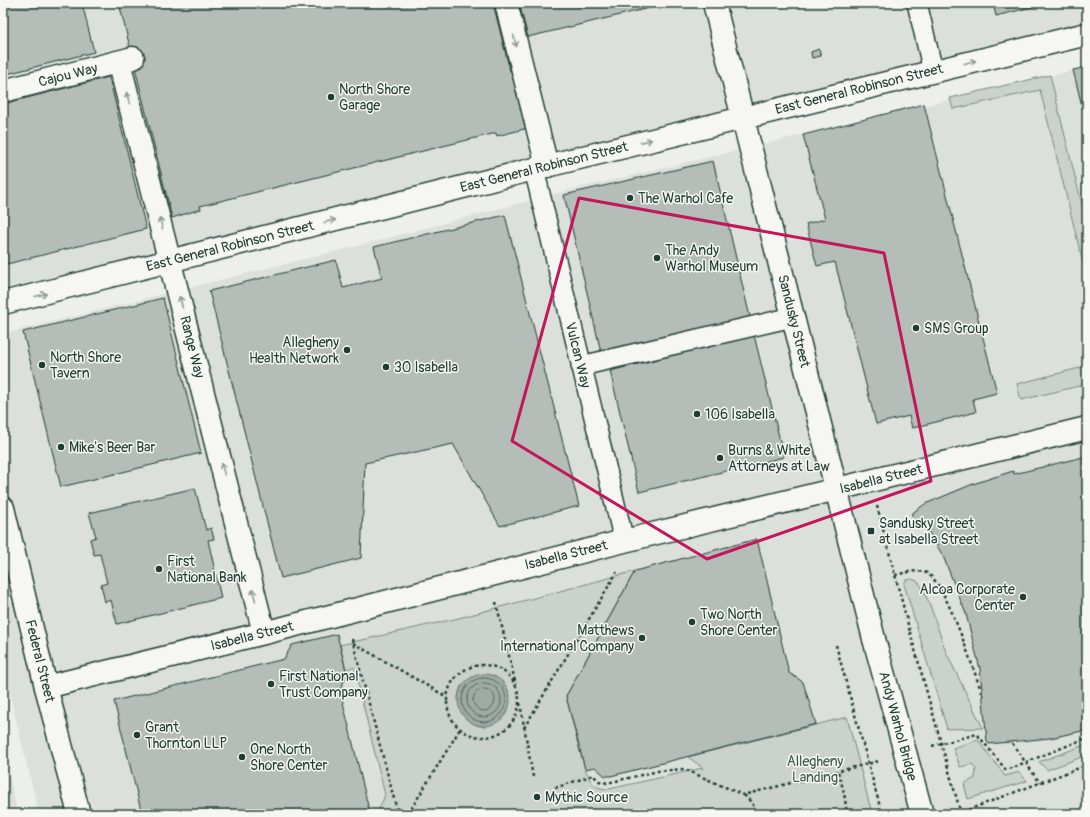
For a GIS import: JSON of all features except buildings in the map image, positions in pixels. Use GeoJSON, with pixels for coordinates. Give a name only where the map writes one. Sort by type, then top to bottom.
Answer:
{"type":"FeatureCollection","features":[{"type":"Feature","properties":{"kind":"street","name":"Vulcan Way"},"geometry":{"type":"LineString","coordinates":[[506,3],[540,167]]}},
{"type":"Feature","properties":{"kind":"street","name":"Sandusky Street"},"geometry":{"type":"LineString","coordinates":[[714,3],[741,118],[837,489],[874,639]]}},
{"type":"Feature","properties":{"kind":"street","name":"East General Robinson Street"},"geometry":{"type":"LineString","coordinates":[[3,303],[540,167],[1087,34]]}},
{"type":"Feature","properties":{"kind":"street","name":"Cajou Way"},"geometry":{"type":"LineString","coordinates":[[3,91],[126,60]]}},
{"type":"Feature","properties":{"kind":"street","name":"Range Way"},"geometry":{"type":"LineString","coordinates":[[126,60],[170,261],[264,633]]}},
{"type":"Feature","properties":{"kind":"street","name":"Isabella Street"},"geometry":{"type":"LineString","coordinates":[[46,687],[624,541],[1087,428]]}},
{"type":"Feature","properties":{"kind":"street","name":"Federal Street"},"geometry":{"type":"LineString","coordinates":[[3,508],[78,814]]}},
{"type":"Feature","properties":{"kind":"street","name":"Andy Warhol Bridge"},"geometry":{"type":"LineString","coordinates":[[874,639],[922,814]]}},
{"type":"Feature","properties":{"kind":"lane"},"geometry":{"type":"LineString","coordinates":[[917,3],[933,71]]}},
{"type":"Feature","properties":{"kind":"lane","name":"Vulcan Way"},"geometry":{"type":"LineString","coordinates":[[540,167],[581,366],[624,541]]}},
{"type":"Feature","properties":{"kind":"lane"},"geometry":{"type":"LineString","coordinates":[[581,366],[793,317]]}},
{"type":"Feature","properties":{"kind":"path"},"geometry":{"type":"LineString","coordinates":[[876,500],[910,632],[961,814]]}},
{"type":"Feature","properties":{"kind":"path"},"geometry":{"type":"LineString","coordinates":[[524,728],[619,568]]}},
{"type":"Feature","properties":{"kind":"path"},"geometry":{"type":"LineString","coordinates":[[895,575],[915,571],[928,573],[938,585],[948,605],[983,696]]}},
{"type":"Feature","properties":{"kind":"path"},"geometry":{"type":"LineString","coordinates":[[494,596],[517,687],[533,777]]}},
{"type":"Feature","properties":{"kind":"path"},"geometry":{"type":"LineString","coordinates":[[350,633],[398,814]]}},
{"type":"Feature","properties":{"kind":"path"},"geometry":{"type":"LineString","coordinates":[[353,642],[447,698]]}},
{"type":"Feature","properties":{"kind":"path"},"geometry":{"type":"LineString","coordinates":[[836,644],[882,814]]}},
{"type":"Feature","properties":{"kind":"path"},"geometry":{"type":"LineString","coordinates":[[517,687],[510,677],[501,669],[490,665],[478,665],[466,669],[457,676],[450,686],[447,698],[447,709],[452,720],[460,729],[470,735],[482,737],[494,735],[505,730],[513,721],[518,710],[519,698]]}},
{"type":"Feature","properties":{"kind":"path"},"geometry":{"type":"LineString","coordinates":[[408,814],[460,729]]}},
{"type":"Feature","properties":{"kind":"path"},"geometry":{"type":"LineString","coordinates":[[926,748],[977,734],[1006,770],[1087,738]]}},
{"type":"Feature","properties":{"kind":"path"},"geometry":{"type":"LineString","coordinates":[[1012,743],[1040,783]]}},
{"type":"Feature","properties":{"kind":"path"},"geometry":{"type":"LineString","coordinates":[[743,795],[882,760]]}},
{"type":"Feature","properties":{"kind":"path"},"geometry":{"type":"LineString","coordinates":[[957,814],[1087,765]]}},
{"type":"Feature","properties":{"kind":"path"},"geometry":{"type":"LineString","coordinates":[[555,788],[593,775],[599,781],[607,783],[658,771],[684,769],[743,795],[752,803],[757,814]]}},
{"type":"Feature","properties":{"kind":"path"},"geometry":{"type":"LineString","coordinates":[[838,772],[844,792],[846,814]]}},
{"type":"Feature","properties":{"kind":"highlighted area"},"geometry":{"type":"Polygon","coordinates":[[[579,198],[884,253],[931,481],[707,559],[512,441],[579,198]]]}},
{"type":"Feature","properties":{"kind":"shaded area"},"geometry":{"type":"Polygon","coordinates":[[[3,3],[1087,3],[1087,34],[3,303],[3,3]]]}},
{"type":"Feature","properties":{"kind":"shaded area"},"geometry":{"type":"Polygon","coordinates":[[[1087,67],[1087,814],[872,814],[846,717],[689,757],[703,768],[609,789],[601,789],[593,784],[479,814],[39,814],[3,667],[3,334],[373,242],[562,192],[1087,67]]]}},
{"type":"Feature","properties":{"kind":"shaded area"},"geometry":{"type":"Polygon","coordinates":[[[3,752],[18,814],[3,814],[3,752]]]}},
{"type":"Feature","properties":{"kind":"green space"},"geometry":{"type":"Polygon","coordinates":[[[1050,75],[1087,225],[1087,279],[1040,90],[953,109],[950,98],[1050,75]]]}},
{"type":"Feature","properties":{"kind":"green space"},"geometry":{"type":"Polygon","coordinates":[[[1087,366],[1087,384],[1021,400],[1017,384],[1087,366]]]}},
{"type":"Feature","properties":{"kind":"green space","name":"Allegheny Landing"},"geometry":{"type":"Polygon","coordinates":[[[635,571],[566,696],[586,770],[594,785],[609,789],[703,768],[688,757],[847,717],[872,814],[377,814],[385,795],[354,667],[346,669],[340,645],[459,618],[635,571]],[[502,681],[461,686],[458,700],[459,707],[466,719],[479,726],[486,727],[510,696],[502,681]]]}},
{"type":"Feature","properties":{"kind":"green space"},"geometry":{"type":"Polygon","coordinates":[[[912,579],[917,581],[922,587],[930,605],[946,652],[983,728],[947,729],[904,584],[906,580],[912,579]]]}},
{"type":"Feature","properties":{"kind":"green space"},"geometry":{"type":"Polygon","coordinates":[[[978,740],[1005,776],[1019,772],[1027,781],[968,799],[964,784],[975,778],[976,769],[972,764],[960,767],[953,748],[978,740]]]}},
{"type":"Feature","properties":{"kind":"green space"},"geometry":{"type":"Polygon","coordinates":[[[1087,744],[1087,755],[1047,770],[1039,762],[1087,744]]]}},
{"type":"Feature","properties":{"kind":"water"},"geometry":{"type":"Polygon","coordinates":[[[479,674],[489,674],[503,681],[510,695],[510,705],[503,719],[489,726],[479,726],[469,722],[462,715],[458,705],[458,695],[462,685],[469,678],[479,674]]]}},
{"type":"Feature","properties":{"kind":"place","name":"North Shore Garage"},"geometry":{"type":"Point","coordinates":[331,97]}},
{"type":"Feature","properties":{"kind":"place","name":"The Warhol Cafe"},"geometry":{"type":"Point","coordinates":[630,198]}},
{"type":"Feature","properties":{"kind":"place","name":"The Andy Warhol Museum"},"geometry":{"type":"Point","coordinates":[657,258]}},
{"type":"Feature","properties":{"kind":"place","name":"SMS Group"},"geometry":{"type":"Point","coordinates":[916,328]}},
{"type":"Feature","properties":{"kind":"place","name":"Allegheny Health Network"},"geometry":{"type":"Point","coordinates":[347,350]}},
{"type":"Feature","properties":{"kind":"place","name":"North Shore Tavern"},"geometry":{"type":"Point","coordinates":[42,365]}},
{"type":"Feature","properties":{"kind":"place","name":"30 Isabella"},"geometry":{"type":"Point","coordinates":[386,367]}},
{"type":"Feature","properties":{"kind":"place","name":"106 Isabella"},"geometry":{"type":"Point","coordinates":[697,414]}},
{"type":"Feature","properties":{"kind":"place","name":"Mike's Beer Bar"},"geometry":{"type":"Point","coordinates":[61,447]}},
{"type":"Feature","properties":{"kind":"place","name":"Burns & White Attorneys at Law"},"geometry":{"type":"Point","coordinates":[720,458]}},
{"type":"Feature","properties":{"kind":"place","name":"Sandusky Street at Isabella Street"},"geometry":{"type":"Point","coordinates":[871,531]}},
{"type":"Feature","properties":{"kind":"place","name":"First National Bank"},"geometry":{"type":"Point","coordinates":[159,569]}},
{"type":"Feature","properties":{"kind":"place","name":"Alcoa Corporate Center"},"geometry":{"type":"Point","coordinates":[1023,597]}},
{"type":"Feature","properties":{"kind":"place","name":"Two North Shore Center"},"geometry":{"type":"Point","coordinates":[692,622]}},
{"type":"Feature","properties":{"kind":"place","name":"Matthews International Company"},"geometry":{"type":"Point","coordinates":[642,638]}},
{"type":"Feature","properties":{"kind":"place","name":"First National Trust Company"},"geometry":{"type":"Point","coordinates":[271,684]}},
{"type":"Feature","properties":{"kind":"place","name":"Grant Thornton LLP"},"geometry":{"type":"Point","coordinates":[137,735]}},
{"type":"Feature","properties":{"kind":"place","name":"One North Shore Center"},"geometry":{"type":"Point","coordinates":[242,757]}},
{"type":"Feature","properties":{"kind":"place","name":"Mythic Source"},"geometry":{"type":"Point","coordinates":[537,797]}}]}
